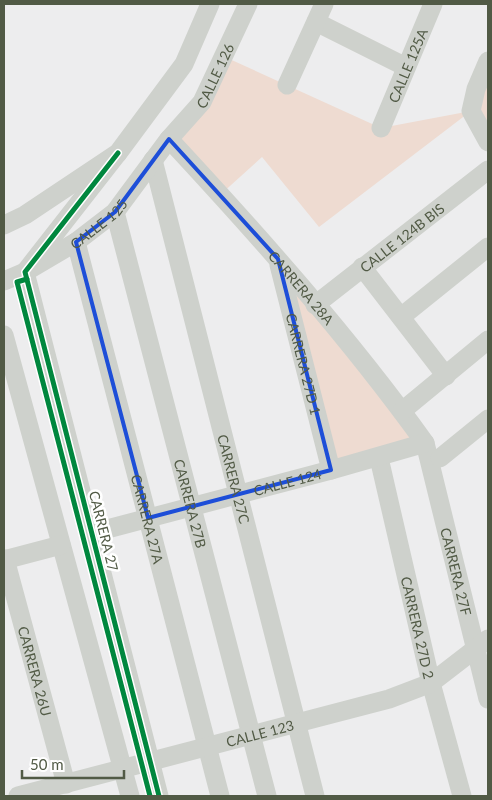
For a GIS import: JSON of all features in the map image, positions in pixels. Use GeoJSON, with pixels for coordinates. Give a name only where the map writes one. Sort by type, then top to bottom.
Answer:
{"type":"FeatureCollection","features":[{"type":"Feature","properties":{"kind":"street"},"geometry":{"type":"LineString","coordinates":[[25,272],[118,153],[184,64],[210,4]]}},
{"type":"Feature","properties":{"kind":"street","name":"CALLE 126"},"geometry":{"type":"LineString","coordinates":[[169,139],[202,102],[248,4]]}},
{"type":"Feature","properties":{"kind":"street"},"geometry":{"type":"LineString","coordinates":[[287,85],[324,4]]}},
{"type":"Feature","properties":{"kind":"street","name":"CALLE 125A"},"geometry":{"type":"LineString","coordinates":[[381,128],[406,67],[427,6]]}},
{"type":"Feature","properties":{"kind":"street"},"geometry":{"type":"LineString","coordinates":[[316,22],[406,67]]}},
{"type":"Feature","properties":{"kind":"street"},"geometry":{"type":"LineString","coordinates":[[488,61],[476,89],[471,111],[488,142]]}},
{"type":"Feature","properties":{"kind":"street","name":"CALLE 125"},"geometry":{"type":"LineString","coordinates":[[4,281],[25,272],[76,242],[115,212],[169,139]]}},
{"type":"Feature","properties":{"kind":"street","name":"CARRERA 28A"},"geometry":{"type":"LineString","coordinates":[[169,139],[278,259],[402,411],[425,443]]}},
{"type":"Feature","properties":{"kind":"street"},"geometry":{"type":"LineString","coordinates":[[4,225],[25,215],[118,153]]}},
{"type":"Feature","properties":{"kind":"street","name":"CARRERA 27C"},"geometry":{"type":"LineString","coordinates":[[153,160],[315,796]]}},
{"type":"Feature","properties":{"kind":"street","name":"CALLE 124B BIS"},"geometry":{"type":"LineString","coordinates":[[315,304],[488,170]]}},
{"type":"Feature","properties":{"kind":"street","name":"CARRERA 27B"},"geometry":{"type":"LineString","coordinates":[[115,212],[267,796]]}},
{"type":"Feature","properties":{"kind":"street","name":"CARRERA 27A"},"geometry":{"type":"LineString","coordinates":[[76,242],[220,796]]}},
{"type":"Feature","properties":{"kind":"street"},"geometry":{"type":"LineString","coordinates":[[401,317],[488,248]]}},
{"type":"Feature","properties":{"kind":"street","name":"CARRERA 27D 1"},"geometry":{"type":"LineString","coordinates":[[278,259],[331,470]]}},
{"type":"Feature","properties":{"kind":"street"},"geometry":{"type":"LineString","coordinates":[[362,267],[446,376]]}},
{"type":"Feature","properties":{"kind":"street","name":"CARRERA 27"},"geometry":{"type":"LineString","coordinates":[[25,272],[159,796]]}},
{"type":"Feature","properties":{"kind":"street"},"geometry":{"type":"LineString","coordinates":[[4,335],[130,796]]}},
{"type":"Feature","properties":{"kind":"street"},"geometry":{"type":"LineString","coordinates":[[402,411],[488,340]]}},
{"type":"Feature","properties":{"kind":"street"},"geometry":{"type":"LineString","coordinates":[[440,458],[486,424]]}},
{"type":"Feature","properties":{"kind":"street","name":"CALLE 124"},"geometry":{"type":"LineString","coordinates":[[92,533],[379,458],[425,443]]}},
{"type":"Feature","properties":{"kind":"street","name":"CARRERA 27F"},"geometry":{"type":"LineString","coordinates":[[425,443],[482,645],[488,699]]}},
{"type":"Feature","properties":{"kind":"street","name":"CARRERA 27D 2"},"geometry":{"type":"LineString","coordinates":[[379,458],[431,683],[462,796]]}},
{"type":"Feature","properties":{"kind":"street"},"geometry":{"type":"LineString","coordinates":[[4,560],[61,545]]}},
{"type":"Feature","properties":{"kind":"street","name":"CARRERA 26U"},"geometry":{"type":"LineString","coordinates":[[4,560],[66,784]]}},
{"type":"Feature","properties":{"kind":"street","name":"CALLE 123"},"geometry":{"type":"LineString","coordinates":[[18,796],[389,699],[431,683],[482,645]]}},
{"type":"Feature","properties":{"kind":"highlighted area"},"geometry":{"type":"Polygon","coordinates":[[[169,139],[278,259],[331,470],[148,518],[76,242],[115,212],[169,139]]]}},
{"type":"Feature","properties":{"kind":"shaded area"},"geometry":{"type":"Polygon","coordinates":[[[225,57],[381,128],[471,111],[319,227],[262,157],[220,195],[169,139],[225,57]]]}},
{"type":"Feature","properties":{"kind":"shaded area"},"geometry":{"type":"Polygon","coordinates":[[[488,61],[488,142],[471,111],[488,61]]]}},
{"type":"Feature","properties":{"kind":"shaded area"},"geometry":{"type":"Polygon","coordinates":[[[278,259],[425,443],[331,470],[278,259]]]}},
{"type":"Feature","properties":{"kind":"cycle path"},"geometry":{"type":"LineString","coordinates":[[118,153],[25,272],[159,796]]}},
{"type":"Feature","properties":{"kind":"cycle path"},"geometry":{"type":"LineString","coordinates":[[27,279],[17,282],[150,796]]}}]}
